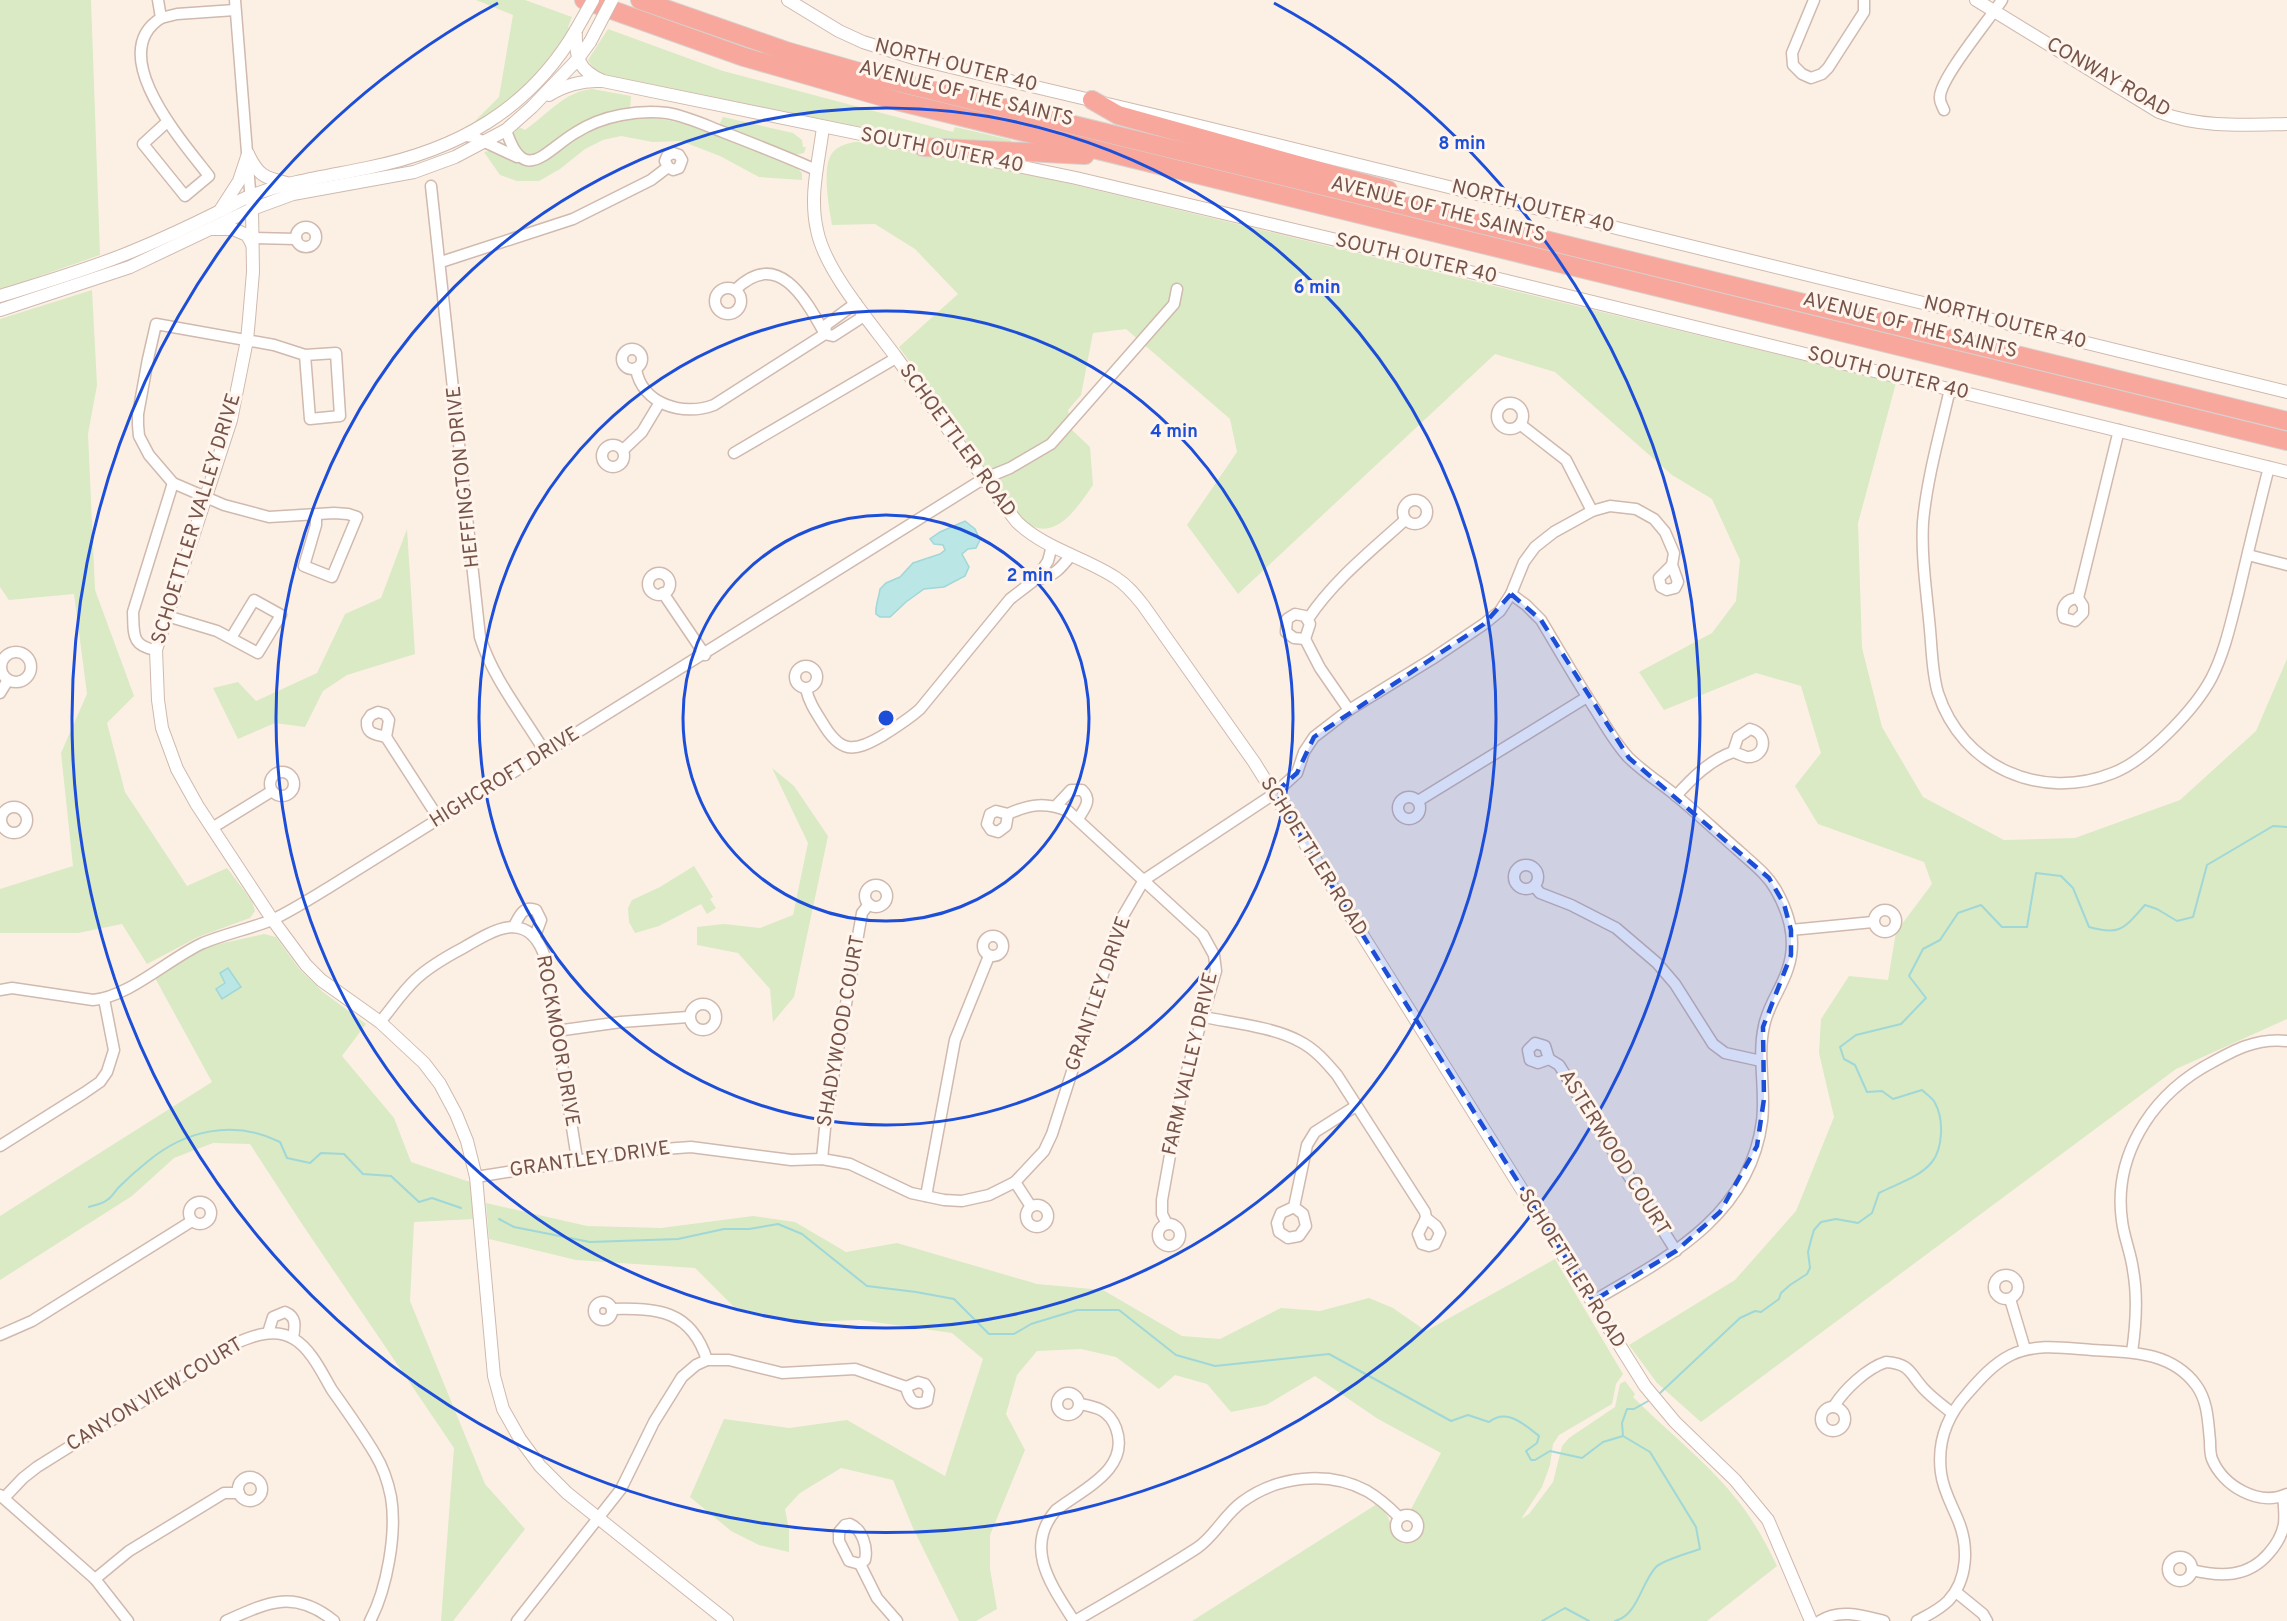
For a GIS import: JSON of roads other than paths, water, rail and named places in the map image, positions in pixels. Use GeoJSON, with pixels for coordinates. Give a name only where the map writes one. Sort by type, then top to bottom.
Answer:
{"type":"FeatureCollection","features":[{"type":"Feature","properties":{"kind":"highway","name":"AVENUE OF THE SAINTS"},"geometry":{"type":"LineString","coordinates":[[584,0],[744,57],[821,81],[2287,441]]}},
{"type":"Feature","properties":{"kind":"highway","name":"AVENUE OF THE SAINTS"},"geometry":{"type":"LineString","coordinates":[[640,0],[786,51],[877,77],[2287,421]]}},
{"type":"Feature","properties":{"kind":"highway"},"geometry":{"type":"LineString","coordinates":[[1092,100],[1118,115],[1400,193],[1456,218]]}},
{"type":"Feature","properties":{"kind":"highway"},"geometry":{"type":"LineString","coordinates":[[923,147],[1123,157]]}},
{"type":"Feature","properties":{"kind":"street"},"geometry":{"type":"LineString","coordinates":[[158,0],[161,18]]}},
{"type":"Feature","properties":{"kind":"street"},"geometry":{"type":"LineString","coordinates":[[0,296],[90,268],[251,196],[288,183],[406,159],[466,136],[521,99],[556,59],[574,34],[593,0]]}},
{"type":"Feature","properties":{"kind":"street"},"geometry":{"type":"LineString","coordinates":[[0,310],[130,267],[252,209],[293,194],[414,172],[455,157],[506,130],[535,104],[577,60],[590,42],[612,0]]}},
{"type":"Feature","properties":{"kind":"street","name":"NORTH OUTER 40"},"geometry":{"type":"LineString","coordinates":[[788,0],[838,31],[884,50],[2287,392]]}},
{"type":"Feature","properties":{"kind":"street"},"geometry":{"type":"LineString","coordinates":[[1814,0],[1792,53],[1792,65],[1811,78],[1822,74],[1828,68],[1864,12],[1864,0]]}},
{"type":"Feature","properties":{"kind":"street","name":"CONWAY ROAD"},"geometry":{"type":"LineString","coordinates":[[1976,0],[2167,115],[2204,123],[2287,124]]}},
{"type":"Feature","properties":{"kind":"street"},"geometry":{"type":"LineString","coordinates":[[1944,110],[1940,103],[1940,94],[1947,78],[2002,0]]}},
{"type":"Feature","properties":{"kind":"street"},"geometry":{"type":"LineString","coordinates":[[167,122],[143,144],[186,196],[209,176],[167,122],[148,82],[141,54],[141,44],[145,32],[161,18],[235,5]]}},
{"type":"Feature","properties":{"kind":"street","name":"SCHOETTLER VALLEY DRIVE"},"geometry":{"type":"LineString","coordinates":[[235,5],[252,209],[253,272],[247,340],[231,420],[156,650],[158,700],[162,728],[177,769],[212,828],[272,920],[306,965],[321,980],[380,1022],[424,1063],[440,1084],[456,1114],[467,1141],[476,1177],[492,1365],[503,1409],[520,1439],[540,1467],[567,1493],[727,1621]]}},
{"type":"Feature","properties":{"kind":"street"},"geometry":{"type":"LineString","coordinates":[[574,34],[577,60]]}},
{"type":"Feature","properties":{"kind":"street","name":"SOUTH OUTER 40"},"geometry":{"type":"LineString","coordinates":[[577,60],[592,77],[603,81],[1076,178],[2287,472]]}},
{"type":"Feature","properties":{"kind":"street"},"geometry":{"type":"LineString","coordinates":[[535,104],[558,89],[603,81]]}},
{"type":"Feature","properties":{"kind":"street"},"geometry":{"type":"LineString","coordinates":[[466,136],[506,153],[537,160],[545,157],[575,133],[599,121],[623,115],[651,112],[671,114],[691,120],[816,170]]}},
{"type":"Feature","properties":{"kind":"street","name":"SCHOETTLER ROAD"},"geometry":{"type":"LineString","coordinates":[[824,127],[814,196],[817,232],[826,258],[864,316],[1017,522],[1052,546],[1117,578],[1130,588],[1143,605],[1254,762],[1593,1301],[1635,1372],[1675,1422],[1735,1480],[1768,1520],[1811,1621]]}},
{"type":"Feature","properties":{"kind":"street"},"geometry":{"type":"LineString","coordinates":[[506,130],[512,149],[523,158]]}},
{"type":"Feature","properties":{"kind":"street"},"geometry":{"type":"LineString","coordinates":[[248,154],[256,171],[270,180],[288,183]]}},
{"type":"Feature","properties":{"kind":"street"},"geometry":{"type":"LineString","coordinates":[[219,212],[233,193],[248,154]]}},
{"type":"Feature","properties":{"kind":"street"},"geometry":{"type":"LineString","coordinates":[[441,262],[573,219],[651,180],[668,167]]}},
{"type":"Feature","properties":{"kind":"street","name":"HEFFINGTON DRIVE"},"geometry":{"type":"LineString","coordinates":[[431,186],[480,637],[493,668],[545,752]]}},
{"type":"Feature","properties":{"kind":"street"},"geometry":{"type":"LineString","coordinates":[[209,230],[233,229],[248,235],[252,242],[296,238]]}},
{"type":"Feature","properties":{"kind":"street"},"geometry":{"type":"LineString","coordinates":[[735,290],[755,275],[779,276],[795,288],[825,334],[833,336],[864,316]]}},
{"type":"Feature","properties":{"kind":"street","name":"HIGHCROFT DRIVE"},"geometry":{"type":"LineString","coordinates":[[0,990],[12,988],[93,1000],[104,999],[124,991],[180,955],[202,944],[272,920],[328,888],[705,655],[983,479],[1010,468],[1051,444],[1174,304],[1177,289]]}},
{"type":"Feature","properties":{"kind":"street"},"geometry":{"type":"LineString","coordinates":[[825,334],[826,324],[856,303]]}},
{"type":"Feature","properties":{"kind":"street"},"geometry":{"type":"LineString","coordinates":[[305,355],[310,419],[340,416],[336,353],[305,355],[247,340],[156,324],[138,425],[139,436],[149,455],[173,483],[224,505],[269,517],[316,515],[348,514],[357,517],[332,577],[304,566],[316,525],[316,515]]}},
{"type":"Feature","properties":{"kind":"street"},"geometry":{"type":"LineString","coordinates":[[636,369],[642,388],[660,402],[674,408],[699,410],[714,405],[825,334]]}},
{"type":"Feature","properties":{"kind":"street"},"geometry":{"type":"LineString","coordinates":[[734,453],[896,358]]}},
{"type":"Feature","properties":{"kind":"street"},"geometry":{"type":"LineString","coordinates":[[1950,389],[1923,523],[1925,590],[1937,690],[1953,727],[1966,743],[1984,759],[2009,773],[2034,782],[2059,784],[2085,781],[2114,773],[2149,750],[2189,710],[2212,676],[2225,645],[2268,467]]}},
{"type":"Feature","properties":{"kind":"street"},"geometry":{"type":"LineString","coordinates":[[623,450],[642,432],[660,402]]}},
{"type":"Feature","properties":{"kind":"street"},"geometry":{"type":"LineString","coordinates":[[1521,425],[1566,460],[1593,511]]}},
{"type":"Feature","properties":{"kind":"street"},"geometry":{"type":"LineString","coordinates":[[2078,598],[2119,430]]}},
{"type":"Feature","properties":{"kind":"street"},"geometry":{"type":"LineString","coordinates":[[156,650],[142,647],[136,641],[133,612],[173,483]]}},
{"type":"Feature","properties":{"kind":"street","name":"GRANTLEY DRIVE"},"geometry":{"type":"LineString","coordinates":[[476,1177],[637,1151],[691,1148],[791,1160],[822,1160],[850,1164],[892,1185],[944,1200],[962,1200],[989,1195],[1015,1182],[1044,1151],[1052,1134],[1116,934],[1143,880],[1274,794],[1297,773],[1304,752],[1314,737],[1349,710],[1484,624],[1500,611],[1511,594],[1524,562],[1535,547],[1554,532],[1593,511],[1610,506],[1636,509],[1654,519],[1665,532],[1674,553],[1672,565]]}},
{"type":"Feature","properties":{"kind":"street"},"geometry":{"type":"LineString","coordinates":[[1305,639],[1310,629],[1308,619],[1321,599],[1405,520]]}},
{"type":"Feature","properties":{"kind":"street"},"geometry":{"type":"LineString","coordinates":[[806,689],[808,700],[830,737],[840,745],[849,748],[867,745],[903,723],[920,708],[1010,599],[1036,579],[1048,561],[1052,546]]}},
{"type":"Feature","properties":{"kind":"street"},"geometry":{"type":"LineString","coordinates":[[1036,579],[1051,576],[1071,555]]}},
{"type":"Feature","properties":{"kind":"street"},"geometry":{"type":"LineString","coordinates":[[2248,555],[2287,565]]}},
{"type":"Feature","properties":{"kind":"street"},"geometry":{"type":"LineString","coordinates":[[663,593],[705,655]]}},
{"type":"Feature","properties":{"kind":"street"},"geometry":{"type":"LineString","coordinates":[[1511,594],[1527,605],[1541,620],[1613,738],[1629,758],[1769,878],[1784,904],[1791,930],[1791,955],[1788,968],[1763,1027],[1761,1042],[1764,1099],[1762,1121],[1757,1146],[1748,1167],[1720,1212],[1702,1232],[1676,1251],[1593,1301]]}},
{"type":"Feature","properties":{"kind":"street"},"geometry":{"type":"LineString","coordinates":[[167,616],[231,638],[258,653],[281,615],[254,600],[231,638]]}},
{"type":"Feature","properties":{"kind":"street"},"geometry":{"type":"LineString","coordinates":[[1305,639],[1289,635],[1286,623],[1295,614],[1308,619]]}},
{"type":"Feature","properties":{"kind":"street"},"geometry":{"type":"LineString","coordinates":[[1305,639],[1320,668],[1349,710]]}},
{"type":"Feature","properties":{"kind":"street"},"geometry":{"type":"LineString","coordinates":[[0,693],[8,680]]}},
{"type":"Feature","properties":{"kind":"street"},"geometry":{"type":"LineString","coordinates":[[1418,801],[1587,697]]}},
{"type":"Feature","properties":{"kind":"street"},"geometry":{"type":"LineString","coordinates":[[386,737],[439,819]]}},
{"type":"Feature","properties":{"kind":"street"},"geometry":{"type":"LineString","coordinates":[[1676,796],[1692,778],[1718,759],[1733,752]]}},
{"type":"Feature","properties":{"kind":"street"},"geometry":{"type":"LineString","coordinates":[[1008,814],[1034,804],[1056,806],[1071,790],[1082,790],[1088,803],[1078,819]]}},
{"type":"Feature","properties":{"kind":"street"},"geometry":{"type":"LineString","coordinates":[[212,828],[272,791]]}},
{"type":"Feature","properties":{"kind":"street","name":"FARM VALLEY DRIVE"},"geometry":{"type":"LineString","coordinates":[[1056,806],[1078,819],[1203,935],[1210,945],[1216,971],[1182,1088],[1175,1121],[1162,1200],[1162,1214],[1167,1224]]}},
{"type":"Feature","properties":{"kind":"street"},"geometry":{"type":"LineString","coordinates":[[1535,887],[1540,893],[1571,905],[1616,928],[1668,975],[1713,1044],[1725,1053],[1761,1061]]}},
{"type":"Feature","properties":{"kind":"street","name":"SHADYWOOD COURT"},"geometry":{"type":"LineString","coordinates":[[822,1160],[826,1119],[862,913],[869,904]]}},
{"type":"Feature","properties":{"kind":"street"},"geometry":{"type":"LineString","coordinates":[[380,1022],[408,986],[427,969],[487,934],[514,926],[524,910],[528,908],[536,910],[542,920],[535,936]]}},
{"type":"Feature","properties":{"kind":"street"},"geometry":{"type":"LineString","coordinates":[[1791,930],[1874,922]]}},
{"type":"Feature","properties":{"kind":"street","name":"ROCKMOOR DRIVE"},"geometry":{"type":"LineString","coordinates":[[514,926],[535,936],[545,957],[578,1159]]}},
{"type":"Feature","properties":{"kind":"street"},"geometry":{"type":"LineString","coordinates":[[926,1196],[955,1040],[989,956]]}},
{"type":"Feature","properties":{"kind":"street"},"geometry":{"type":"LineString","coordinates":[[0,1146],[100,1082],[107,1072],[114,1050],[104,999]]}},
{"type":"Feature","properties":{"kind":"street"},"geometry":{"type":"LineString","coordinates":[[556,1030],[688,1017]]}},
{"type":"Feature","properties":{"kind":"street"},"geometry":{"type":"LineString","coordinates":[[1204,1017],[1299,1040],[1322,1058],[1337,1076],[1425,1212],[1426,1218]]}},
{"type":"Feature","properties":{"kind":"street"},"geometry":{"type":"LineString","coordinates":[[2132,1352],[2135,1330],[2134,1271],[2121,1219],[2121,1202],[2124,1168],[2139,1130],[2159,1101],[2190,1075],[2238,1047],[2261,1041],[2287,1041]]}},
{"type":"Feature","properties":{"kind":"street","name":"ASTERWOOD COURT"},"geometry":{"type":"LineString","coordinates":[[1549,1059],[1559,1065],[1676,1251]]}},
{"type":"Feature","properties":{"kind":"street"},"geometry":{"type":"LineString","coordinates":[[1294,1207],[1307,1145],[1315,1132],[1356,1106]]}},
{"type":"Feature","properties":{"kind":"street"},"geometry":{"type":"LineString","coordinates":[[1015,1182],[1030,1205]]}},
{"type":"Feature","properties":{"kind":"street"},"geometry":{"type":"LineString","coordinates":[[0,1335],[32,1321],[192,1221]]}},
{"type":"Feature","properties":{"kind":"street"},"geometry":{"type":"LineString","coordinates":[[2010,1299],[2025,1349]]}},
{"type":"Feature","properties":{"kind":"street"},"geometry":{"type":"LineString","coordinates":[[612,1309],[644,1308],[669,1314],[693,1332],[702,1345],[707,1360]]}},
{"type":"Feature","properties":{"kind":"street"},"geometry":{"type":"LineString","coordinates":[[268,1333],[273,1317],[285,1312],[290,1315],[294,1322],[293,1338],[302,1345],[312,1359],[375,1454],[389,1489],[392,1507],[391,1540],[378,1605],[370,1621]]}},
{"type":"Feature","properties":{"kind":"street","name":"CANYON VIEW COURT"},"geometry":{"type":"LineString","coordinates":[[2,1496],[38,1467],[234,1344],[255,1335],[268,1333],[293,1338]]}},
{"type":"Feature","properties":{"kind":"street"},"geometry":{"type":"LineString","coordinates":[[1917,1621],[1947,1603],[1956,1592],[1965,1564],[1965,1546],[1959,1522],[1944,1485],[1940,1455],[1945,1430],[1952,1413],[1990,1368],[2025,1349],[2041,1347],[2132,1352],[2158,1356],[2181,1370],[2195,1384],[2206,1409],[2211,1457],[2227,1480],[2245,1493],[2256,1497],[2285,1495],[2284,1526],[2279,1539],[2265,1558],[2254,1567],[2237,1574],[2213,1575],[2192,1570]]}},
{"type":"Feature","properties":{"kind":"street"},"geometry":{"type":"LineString","coordinates":[[523,1619],[629,1476],[654,1422],[682,1377],[696,1365],[707,1360],[729,1360],[782,1373],[855,1369],[906,1387]]}},
{"type":"Feature","properties":{"kind":"street"},"geometry":{"type":"LineString","coordinates":[[1834,1406],[1842,1395],[1868,1372],[1886,1362],[1905,1366],[1932,1397],[1952,1413]]}},
{"type":"Feature","properties":{"kind":"street"},"geometry":{"type":"LineString","coordinates":[[1080,1404],[1105,1411],[1116,1428],[1119,1448],[1117,1457],[1106,1474],[1056,1510],[1050,1517],[1042,1535],[1041,1552],[1047,1576],[1074,1621],[1200,1546],[1239,1504],[1271,1486],[1293,1480],[1316,1478],[1346,1483],[1382,1500],[1399,1517]]}},
{"type":"Feature","properties":{"kind":"street"},"geometry":{"type":"LineString","coordinates":[[95,1579],[129,1551],[224,1493],[239,1493]]}},
{"type":"Feature","properties":{"kind":"street"},"geometry":{"type":"LineString","coordinates":[[2,1496],[95,1579],[128,1621]]}},
{"type":"Feature","properties":{"kind":"street"},"geometry":{"type":"LineString","coordinates":[[860,1564],[877,1598],[897,1621]]}},
{"type":"Feature","properties":{"kind":"street"},"geometry":{"type":"LineString","coordinates":[[1956,1592],[1983,1614],[1987,1621]]}},
{"type":"Feature","properties":{"kind":"street"},"geometry":{"type":"LineString","coordinates":[[226,1621],[272,1602],[285,1601],[312,1606],[334,1621]]}},
{"type":"Feature","properties":{"kind":"street"},"geometry":{"type":"LineString","coordinates":[[1820,1621],[1838,1614],[1861,1614],[1884,1621]]}},
{"type":"Feature","properties":{"kind":"water"},"geometry":{"type":"Polygon","coordinates":[[[965,521],[975,529],[980,540],[976,548],[968,549],[962,554],[969,567],[965,576],[944,587],[924,589],[890,617],[880,617],[876,614],[880,589],[886,583],[900,577],[913,563],[940,554],[945,550],[943,545],[934,544],[930,539],[965,521]]]}},
{"type":"Feature","properties":{"kind":"water"},"geometry":{"type":"Polygon","coordinates":[[[228,968],[241,987],[222,999],[216,989],[225,983],[220,973],[228,968]]]}},
{"type":"Feature","properties":{"kind":"waterway"},"geometry":{"type":"LineString","coordinates":[[1659,1394],[1740,1318],[1755,1311],[1761,1312],[1779,1299],[1781,1293],[1790,1285],[1807,1274],[1810,1268],[1808,1252],[1811,1240],[1814,1230],[1821,1222],[1836,1219],[1858,1223],[1872,1213],[1879,1193],[1927,1168],[1936,1156],[1941,1125],[1933,1099],[1922,1090],[1893,1099],[1882,1091],[1867,1092],[1855,1065],[1844,1059],[1840,1047],[1856,1035],[1901,1024],[1926,998],[1909,976],[1923,949],[1940,940],[1958,913],[1981,905],[2002,927],[2027,927],[2036,873],[2061,876],[2073,888],[2089,927],[2108,931],[2121,928],[2145,905],[2177,921],[2193,917],[2207,865],[2273,826],[2287,827]]}},
{"type":"Feature","properties":{"kind":"waterway"},"geometry":{"type":"LineString","coordinates":[[89,1207],[109,1199],[143,1165],[177,1142],[210,1131],[228,1130],[263,1135],[280,1142],[287,1158],[310,1163],[321,1153],[344,1154],[363,1174],[391,1176],[419,1202],[432,1198],[461,1208]]}},
{"type":"Feature","properties":{"kind":"waterway"},"geometry":{"type":"LineString","coordinates":[[499,1219],[514,1227],[590,1242],[678,1239],[724,1229],[749,1229],[778,1224],[802,1234],[867,1286],[954,1299],[989,1334],[1014,1334],[1031,1324],[1077,1310],[1119,1310],[1176,1355],[1215,1366],[1329,1354],[1451,1421],[1468,1415],[1489,1422],[1502,1417],[1515,1419],[1539,1436],[1537,1443],[1526,1451],[1531,1460],[1550,1451],[1582,1458],[1603,1442],[1623,1436]]}},
{"type":"Feature","properties":{"kind":"waterway"},"geometry":{"type":"LineString","coordinates":[[1615,1621],[1623,1618],[1629,1612],[1659,1564],[1700,1549],[1696,1527],[1650,1452],[1623,1436],[1622,1423],[1627,1409],[1634,1409],[1650,1400]]}},
{"type":"Feature","properties":{"kind":"waterway"},"geometry":{"type":"LineString","coordinates":[[1542,1621],[1565,1608],[1589,1621]]}}]}
